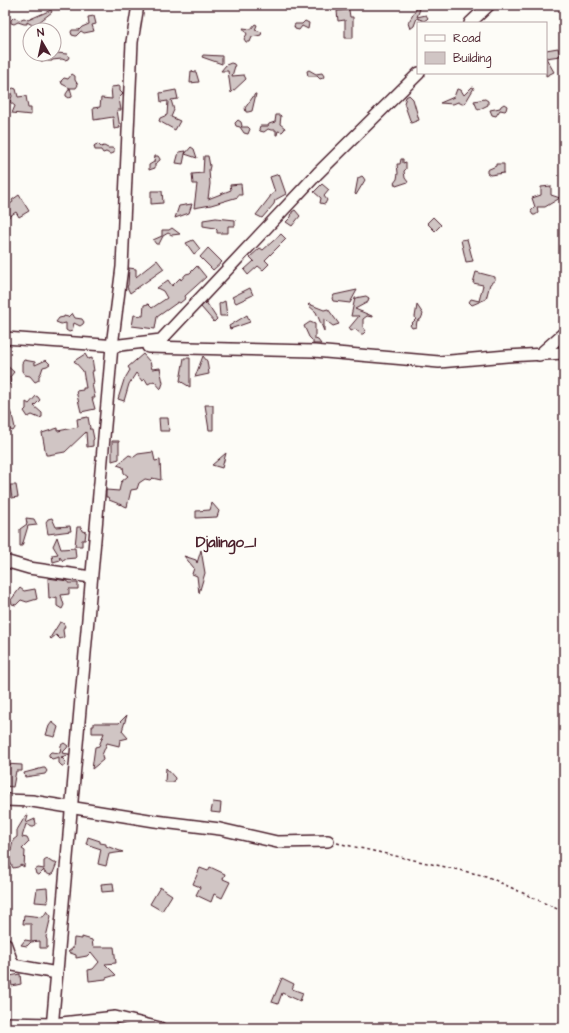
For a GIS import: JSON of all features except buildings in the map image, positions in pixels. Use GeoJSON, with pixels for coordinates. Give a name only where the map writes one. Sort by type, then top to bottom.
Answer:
{"type":"FeatureCollection","features":[{"type":"Feature","properties":{"kind":"street"},"geometry":{"type":"LineString","coordinates":[[53,1026],[112,346],[122,267],[132,42],[138,5]]}},
{"type":"Feature","properties":{"kind":"street"},"geometry":{"type":"LineString","coordinates":[[471,22],[489,5]]}},
{"type":"Feature","properties":{"kind":"street"},"geometry":{"type":"LineString","coordinates":[[112,346],[161,340],[318,173],[418,74]]}},
{"type":"Feature","properties":{"kind":"street"},"geometry":{"type":"LineString","coordinates":[[538,355],[564,333]]}},
{"type":"Feature","properties":{"kind":"street"},"geometry":{"type":"LineString","coordinates":[[5,338],[112,346],[314,351],[425,362],[564,353]]}},
{"type":"Feature","properties":{"kind":"street"},"geometry":{"type":"LineString","coordinates":[[5,561],[29,568],[91,577]]}},
{"type":"Feature","properties":{"kind":"street"},"geometry":{"type":"LineString","coordinates":[[5,800],[32,801],[156,821],[220,829],[277,842],[328,840]]}},
{"type":"Feature","properties":{"kind":"street"},"geometry":{"type":"LineString","coordinates":[[5,943],[13,965],[57,973]]}},
{"type":"Feature","properties":{"kind":"street"},"geometry":{"type":"LineString","coordinates":[[5,1023],[53,1026],[115,1016],[158,1028]]}},
{"type":"Feature","properties":{"kind":"path"},"geometry":{"type":"LineString","coordinates":[[328,840],[486,876],[564,912]]}},
{"type":"Feature","properties":{"kind":"district","name":"Djalingo_1"},"geometry":{"type":"Point","coordinates":[226,542]}}]}
